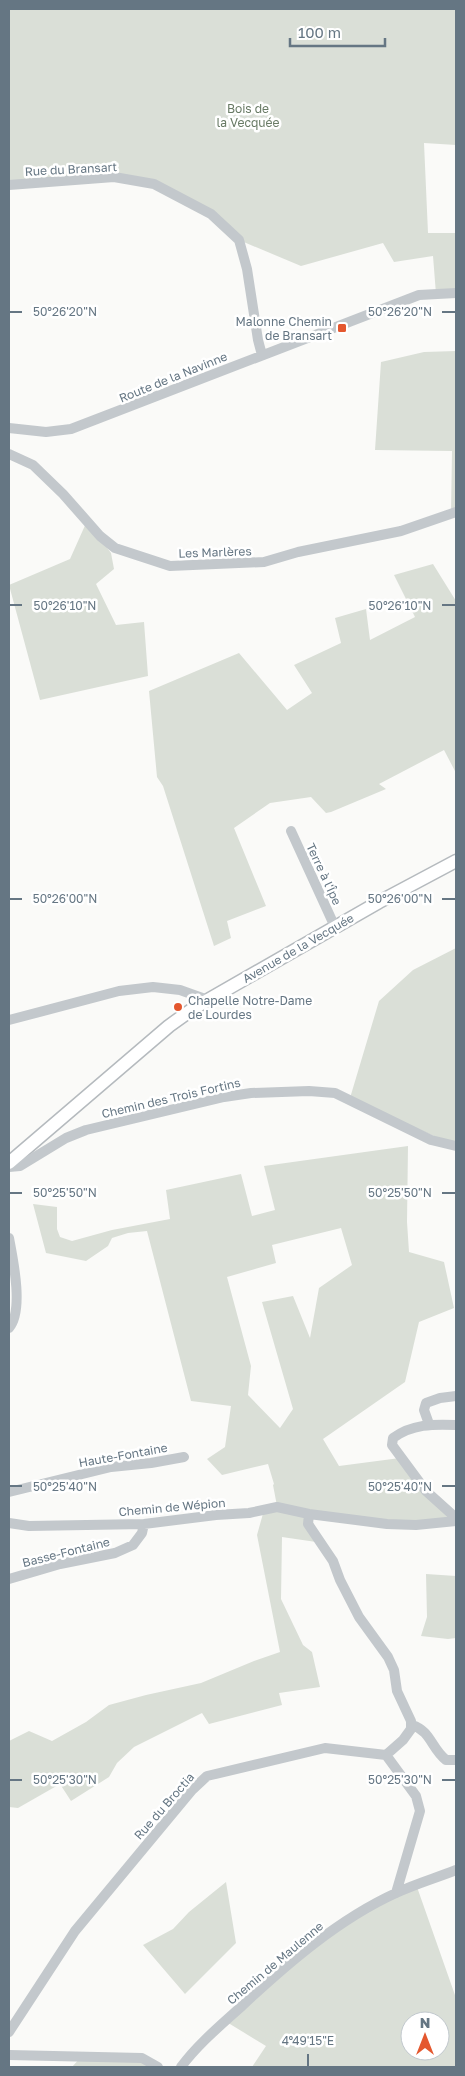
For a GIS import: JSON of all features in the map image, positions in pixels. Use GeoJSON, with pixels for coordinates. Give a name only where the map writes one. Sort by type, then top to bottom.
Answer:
{"type":"FeatureCollection","features":[{"type":"Feature","properties":{"kind":"main road","name":"Avenue de la Vecquée"},"geometry":{"type":"LineString","coordinates":[[9,1163],[169,1026],[208,1000],[378,902],[456,861]]}},
{"type":"Feature","properties":{"kind":"street","name":"Rue du Bransart"},"geometry":{"type":"LineString","coordinates":[[9,185],[114,177],[154,184],[211,214],[239,240],[247,269],[262,355]]}},
{"type":"Feature","properties":{"kind":"street","name":"Route de la Navinne"},"geometry":{"type":"LineString","coordinates":[[9,428],[46,432],[71,429],[419,295],[456,293]]}},
{"type":"Feature","properties":{"kind":"street","name":"Les Marlères"},"geometry":{"type":"LineString","coordinates":[[9,454],[33,465],[63,494],[100,536],[115,548],[170,566],[264,562],[298,552],[401,531],[456,512]]}},
{"type":"Feature","properties":{"kind":"street","name":"Terre à l'Îpe"},"geometry":{"type":"LineString","coordinates":[[290,831],[335,927]]}},
{"type":"Feature","properties":{"kind":"street"},"geometry":{"type":"LineString","coordinates":[[9,1020],[119,991],[153,987],[180,990],[208,1000]]}},
{"type":"Feature","properties":{"kind":"street","name":"Chemin des Trois Fortins"},"geometry":{"type":"LineString","coordinates":[[9,1167],[20,1166],[66,1138],[86,1130],[224,1097],[250,1093],[309,1091],[335,1093],[432,1140],[456,1146]]}},
{"type":"Feature","properties":{"kind":"street"},"geometry":{"type":"LineString","coordinates":[[9,1238],[14,1262],[16,1298],[14,1321],[9,1328]]}},
{"type":"Feature","properties":{"kind":"street"},"geometry":{"type":"LineString","coordinates":[[430,1424],[424,1410],[426,1403],[440,1398],[456,1396]]}},
{"type":"Feature","properties":{"kind":"street"},"geometry":{"type":"LineString","coordinates":[[456,1425],[430,1424],[403,1430],[392,1438],[392,1445],[426,1491],[456,1520]]}},
{"type":"Feature","properties":{"kind":"street","name":"Haute-Fontaine"},"geometry":{"type":"LineString","coordinates":[[9,1492],[111,1468],[151,1464],[184,1457]]}},
{"type":"Feature","properties":{"kind":"street","name":"Chemin de Wépion"},"geometry":{"type":"LineString","coordinates":[[9,1523],[28,1526],[144,1524],[249,1513],[277,1507],[309,1514]]}},
{"type":"Feature","properties":{"kind":"street"},"geometry":{"type":"LineString","coordinates":[[396,1892],[420,1811],[416,1796],[386,1755],[403,1740],[412,1729],[412,1725],[397,1691],[394,1670],[388,1656],[359,1617],[340,1580],[333,1560],[308,1524],[309,1514],[387,1524],[416,1525],[456,1520]]}},
{"type":"Feature","properties":{"kind":"street","name":"Basse-Fontaine"},"geometry":{"type":"LineString","coordinates":[[9,1579],[60,1564],[115,1553],[133,1545],[142,1533],[144,1524]]}},
{"type":"Feature","properties":{"kind":"street"},"geometry":{"type":"LineString","coordinates":[[412,1725],[425,1730],[439,1755],[446,1760],[456,1760]]}},
{"type":"Feature","properties":{"kind":"street","name":"Rue du Broctia"},"geometry":{"type":"LineString","coordinates":[[9,2032],[75,1931],[192,1790],[207,1776],[325,1748],[386,1755]]}},
{"type":"Feature","properties":{"kind":"street","name":"Chemin de Maulenne"},"geometry":{"type":"LineString","coordinates":[[181,2067],[192,2052],[225,2021],[303,1953],[356,1914],[396,1892],[456,1870]]}},
{"type":"Feature","properties":{"kind":"street"},"geometry":{"type":"LineString","coordinates":[[9,2055],[142,2058],[158,2067]]}},
{"type":"Feature","properties":{"kind":"green space","name":"Bois de la Vecquée"},"geometry":{"type":"Polygon","coordinates":[[[9,9],[456,9],[456,145],[424,143],[428,233],[456,233],[456,293],[436,294],[433,256],[394,262],[383,243],[301,266],[239,240],[225,226],[154,184],[114,177],[9,185],[9,9]]]}},
{"type":"Feature","properties":{"kind":"green space"},"geometry":{"type":"Polygon","coordinates":[[[456,351],[456,512],[451,514],[452,451],[375,450],[381,362],[424,352],[456,351]]]}},
{"type":"Feature","properties":{"kind":"green space"},"geometry":{"type":"Polygon","coordinates":[[[87,521],[111,553],[114,569],[96,584],[116,625],[144,622],[148,676],[40,700],[9,585],[70,559],[87,521]]]}},
{"type":"Feature","properties":{"kind":"green space"},"geometry":{"type":"Polygon","coordinates":[[[433,564],[456,601],[456,773],[444,750],[379,784],[386,789],[331,812],[326,813],[311,797],[270,803],[234,828],[266,906],[227,921],[231,938],[214,946],[163,786],[157,777],[149,691],[239,653],[287,710],[312,693],[294,665],[341,643],[335,618],[366,609],[370,640],[415,617],[394,575],[433,564]]]}},
{"type":"Feature","properties":{"kind":"green space"},"geometry":{"type":"Polygon","coordinates":[[[456,948],[456,1146],[350,1098],[379,1001],[413,970],[456,948]]]}},
{"type":"Feature","properties":{"kind":"green space"},"geometry":{"type":"Polygon","coordinates":[[[408,1146],[407,1222],[409,1252],[444,1262],[454,1308],[419,1322],[405,1382],[323,1439],[339,1466],[400,1458],[453,1516],[416,1525],[309,1514],[323,1543],[282,1537],[281,1599],[303,1645],[312,1652],[320,1687],[279,1693],[282,1705],[209,1724],[202,1713],[134,1747],[117,1763],[109,1777],[71,1801],[60,1784],[18,1808],[9,1807],[9,1741],[29,1731],[52,1741],[86,1722],[109,1705],[201,1683],[280,1652],[257,1535],[264,1510],[277,1506],[274,1484],[268,1464],[222,1475],[207,1459],[225,1447],[231,1406],[191,1401],[147,1231],[128,1233],[112,1238],[108,1246],[86,1261],[46,1253],[33,1204],[57,1207],[57,1229],[60,1237],[72,1241],[112,1230],[170,1219],[166,1190],[241,1174],[252,1216],[275,1210],[264,1166],[408,1146]],[[341,1228],[272,1245],[276,1263],[227,1277],[251,1366],[248,1395],[280,1428],[293,1409],[262,1302],[293,1296],[310,1338],[319,1288],[352,1265],[341,1228]]]}},
{"type":"Feature","properties":{"kind":"green space"},"geometry":{"type":"Polygon","coordinates":[[[426,1574],[456,1576],[456,1638],[421,1636],[427,1617],[426,1574]]]}},
{"type":"Feature","properties":{"kind":"green space"},"geometry":{"type":"Polygon","coordinates":[[[226,1882],[236,1943],[185,1994],[143,1945],[173,1929],[189,1912],[226,1882]]]}},
{"type":"Feature","properties":{"kind":"green space"},"geometry":{"type":"Polygon","coordinates":[[[417,1887],[456,1998],[456,2067],[252,2067],[266,2046],[225,2021],[260,1989],[363,1912],[417,1887]]]}},
{"type":"Feature","properties":{"kind":"green space"},"geometry":{"type":"Polygon","coordinates":[[[81,2057],[142,2058],[158,2067],[72,2067],[81,2057]]]}},
{"type":"Feature","properties":{"kind":"place","name":"Malonne Chemin de Bransart"},"geometry":{"type":"Point","coordinates":[342,328]}},
{"type":"Feature","properties":{"kind":"place","name":"Chapelle Notre-Dame de Lourdes"},"geometry":{"type":"Point","coordinates":[178,1007]}}]}
